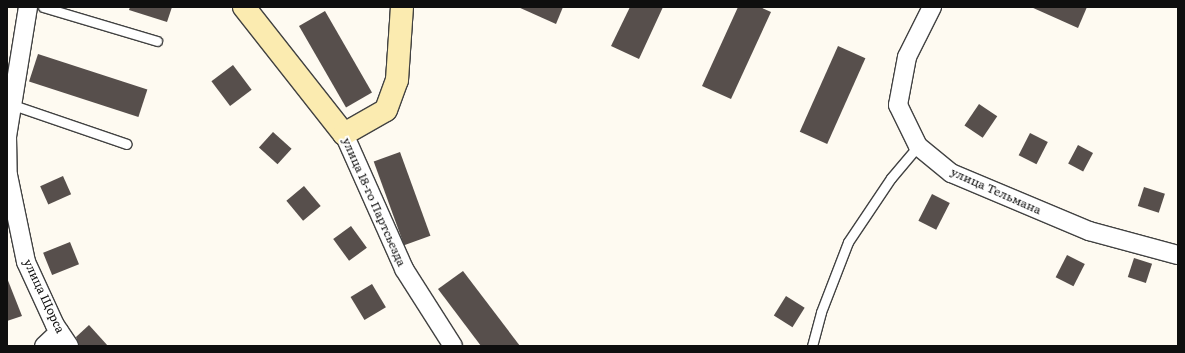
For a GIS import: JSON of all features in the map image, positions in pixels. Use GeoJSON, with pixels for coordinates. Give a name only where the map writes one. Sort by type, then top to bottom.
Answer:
{"type":"FeatureCollection","features":[{"type":"Feature","properties":{"kind":"street","name":"улица Щорса"},"geometry":{"type":"LineString","coordinates":[[28,7],[7,136],[8,175],[26,262],[64,339]]}},
{"type":"Feature","properties":{"kind":"street","name":"улица 18-го Партсьезда"},"geometry":{"type":"LineString","coordinates":[[244,7],[344,134],[404,269],[453,346]]}},
{"type":"Feature","properties":{"kind":"street"},"geometry":{"type":"LineString","coordinates":[[344,134],[386,110],[397,80],[402,7]]}},
{"type":"Feature","properties":{"kind":"street","name":"улица Тельмана"},"geometry":{"type":"LineString","coordinates":[[932,7],[907,57],[898,105],[918,146],[951,173],[1082,228],[1178,255]]}},
{"type":"Feature","properties":{"kind":"street"},"geometry":{"type":"LineString","coordinates":[[44,346],[64,339]]}},
{"type":"Feature","properties":{"kind":"lane"},"geometry":{"type":"LineString","coordinates":[[43,7],[157,41]]}},
{"type":"Feature","properties":{"kind":"lane"},"geometry":{"type":"LineString","coordinates":[[13,105],[127,144]]}},
{"type":"Feature","properties":{"kind":"lane"},"geometry":{"type":"LineString","coordinates":[[812,346],[822,312],[848,242],[891,178],[918,146]]}},
{"type":"Feature","properties":{"kind":"building"},"geometry":{"type":"Polygon","coordinates":[[[130,7],[172,7],[167,22],[129,10],[130,7]]]}},
{"type":"Feature","properties":{"kind":"building"},"geometry":{"type":"Polygon","coordinates":[[[518,7],[563,7],[556,24],[518,7]]]}},
{"type":"Feature","properties":{"kind":"building"},"geometry":{"type":"Polygon","coordinates":[[[630,7],[663,7],[639,59],[611,46],[630,7]]]}},
{"type":"Feature","properties":{"kind":"building"},"geometry":{"type":"Polygon","coordinates":[[[738,7],[760,7],[771,12],[731,99],[702,86],[738,7]]]}},
{"type":"Feature","properties":{"kind":"building"},"geometry":{"type":"Polygon","coordinates":[[[1031,7],[1087,7],[1078,28],[1031,7]]]}},
{"type":"Feature","properties":{"kind":"building"},"geometry":{"type":"Polygon","coordinates":[[[325,11],[372,92],[346,107],[299,26],[325,11]]]}},
{"type":"Feature","properties":{"kind":"building"},"geometry":{"type":"Polygon","coordinates":[[[838,46],[865,58],[827,144],[800,132],[838,46]]]}},
{"type":"Feature","properties":{"kind":"building"},"geometry":{"type":"Polygon","coordinates":[[[38,54],[147,90],[138,117],[29,82],[38,54]]]}},
{"type":"Feature","properties":{"kind":"building"},"geometry":{"type":"Polygon","coordinates":[[[233,65],[252,90],[230,106],[211,81],[233,65]]]}},
{"type":"Feature","properties":{"kind":"building"},"geometry":{"type":"Polygon","coordinates":[[[979,104],[997,116],[983,138],[964,126],[979,104]]]}},
{"type":"Feature","properties":{"kind":"building"},"geometry":{"type":"Polygon","coordinates":[[[273,132],[292,149],[278,164],[259,148],[273,132]]]}},
{"type":"Feature","properties":{"kind":"building"},"geometry":{"type":"Polygon","coordinates":[[[1030,133],[1048,142],[1036,164],[1019,155],[1030,133]]]}},
{"type":"Feature","properties":{"kind":"building"},"geometry":{"type":"Polygon","coordinates":[[[1078,145],[1093,153],[1083,172],[1068,164],[1078,145]]]}},
{"type":"Feature","properties":{"kind":"building"},"geometry":{"type":"Polygon","coordinates":[[[400,152],[430,236],[404,245],[374,162],[400,152]]]}},
{"type":"Feature","properties":{"kind":"building"},"geometry":{"type":"Polygon","coordinates":[[[63,176],[71,194],[48,204],[40,186],[63,176]]]}},
{"type":"Feature","properties":{"kind":"building"},"geometry":{"type":"Polygon","coordinates":[[[304,186],[321,206],[303,221],[286,201],[304,186]]]}},
{"type":"Feature","properties":{"kind":"building"},"geometry":{"type":"Polygon","coordinates":[[[1144,187],[1165,194],[1159,213],[1138,206],[1144,187]]]}},
{"type":"Feature","properties":{"kind":"building"},"geometry":{"type":"Polygon","coordinates":[[[932,194],[950,203],[936,230],[918,221],[932,194]]]}},
{"type":"Feature","properties":{"kind":"building"},"geometry":{"type":"Polygon","coordinates":[[[351,226],[367,248],[349,261],[333,239],[351,226]]]}},
{"type":"Feature","properties":{"kind":"building"},"geometry":{"type":"Polygon","coordinates":[[[70,242],[79,264],[52,275],[43,253],[70,242]]]}},
{"type":"Feature","properties":{"kind":"building"},"geometry":{"type":"Polygon","coordinates":[[[1067,255],[1085,264],[1073,286],[1056,277],[1067,255]]]}},
{"type":"Feature","properties":{"kind":"building"},"geometry":{"type":"Polygon","coordinates":[[[1134,258],[1152,264],[1146,283],[1128,277],[1134,258]]]}},
{"type":"Feature","properties":{"kind":"building"},"geometry":{"type":"Polygon","coordinates":[[[463,271],[520,346],[481,346],[438,289],[463,271]]]}},
{"type":"Feature","properties":{"kind":"building"},"geometry":{"type":"Polygon","coordinates":[[[7,278],[22,316],[7,321],[7,278]]]}},
{"type":"Feature","properties":{"kind":"building"},"geometry":{"type":"Polygon","coordinates":[[[372,284],[386,307],[364,320],[351,297],[372,284]]]}},
{"type":"Feature","properties":{"kind":"building"},"geometry":{"type":"Polygon","coordinates":[[[786,296],[805,308],[792,327],[774,316],[786,296]]]}},
{"type":"Feature","properties":{"kind":"building"},"geometry":{"type":"Polygon","coordinates":[[[89,325],[108,346],[79,346],[76,337],[89,325]]]}}]}
